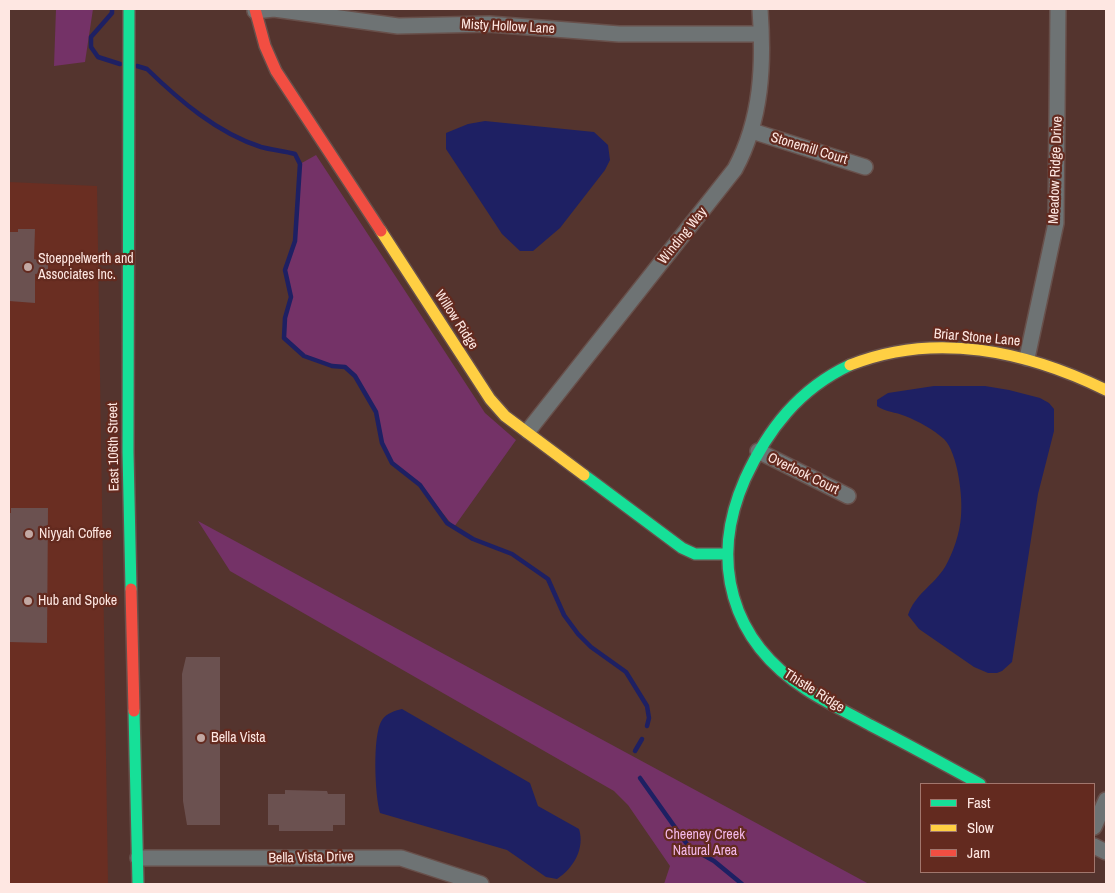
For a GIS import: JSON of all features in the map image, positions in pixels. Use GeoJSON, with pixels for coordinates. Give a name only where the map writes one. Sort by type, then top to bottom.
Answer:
{"type":"FeatureCollection","features":[{"type":"Feature","properties":{"kind":"street","name":"East 106th Street"},"geometry":{"type":"LineString","coordinates":[[129,9],[128,443],[138,884]]}},
{"type":"Feature","properties":{"kind":"street","name":"Misty Hollow Lane"},"geometry":{"type":"LineString","coordinates":[[255,10],[274,9],[398,26],[506,24],[620,34],[761,34]]}},
{"type":"Feature","properties":{"kind":"street","name":"Winding Way"},"geometry":{"type":"LineString","coordinates":[[528,431],[726,182],[744,154],[752,132],[761,87],[760,9]]}},
{"type":"Feature","properties":{"kind":"street","name":"Meadow Ridge Drive"},"geometry":{"type":"LineString","coordinates":[[1027,358],[1056,223],[1058,9]]}},
{"type":"Feature","properties":{"kind":"street","name":"Willow Ridge"},"geometry":{"type":"LineString","coordinates":[[255,10],[265,46],[276,71],[490,399],[505,416],[528,431],[682,548],[695,554],[725,554]]}},
{"type":"Feature","properties":{"kind":"street","name":"Stonemill Court"},"geometry":{"type":"LineString","coordinates":[[752,132],[865,167]]}},
{"type":"Feature","properties":{"kind":"street","name":"Briar Stone Lane"},"geometry":{"type":"LineString","coordinates":[[758,451],[774,424],[809,388],[829,374],[863,359],[902,351],[933,348],[996,352],[1027,358],[1060,368],[1106,390]]}},
{"type":"Feature","properties":{"kind":"street","name":"Overlook Court"},"geometry":{"type":"LineString","coordinates":[[758,451],[848,496]]}},
{"type":"Feature","properties":{"kind":"street","name":"Thistle Ridge"},"geometry":{"type":"LineString","coordinates":[[758,451],[741,485],[730,516],[725,554],[728,582],[745,627],[769,660],[785,675],[806,690],[978,783]]}},
{"type":"Feature","properties":{"kind":"street"},"geometry":{"type":"LineString","coordinates":[[1095,825],[1106,800]]}},
{"type":"Feature","properties":{"kind":"street","name":"Bella Vista Drive"},"geometry":{"type":"LineString","coordinates":[[138,858],[401,858],[481,884]]}},
{"type":"Feature","properties":{"kind":"shaded area"},"geometry":{"type":"Polygon","coordinates":[[[485,121],[594,132],[608,145],[610,160],[605,170],[560,228],[533,251],[520,251],[502,234],[446,149],[446,133],[468,124],[485,121]]]}},
{"type":"Feature","properties":{"kind":"shaded area"},"geometry":{"type":"Polygon","coordinates":[[[9,182],[97,186],[108,884],[9,884],[9,182]]]}},
{"type":"Feature","properties":{"kind":"shaded area"},"geometry":{"type":"Polygon","coordinates":[[[934,386],[985,386],[1009,390],[1040,398],[1049,403],[1054,409],[1054,431],[1038,494],[1012,662],[997,673],[988,673],[974,667],[919,629],[908,615],[915,601],[941,573],[951,556],[958,536],[960,522],[960,487],[953,454],[944,439],[915,420],[880,408],[877,406],[877,400],[888,393],[934,386]]]}},
{"type":"Feature","properties":{"kind":"shaded area"},"geometry":{"type":"Polygon","coordinates":[[[402,709],[530,783],[538,806],[579,829],[579,850],[577,857],[568,869],[557,879],[546,877],[507,850],[380,813],[375,766],[379,728],[386,716],[402,709]]]}},
{"type":"Feature","properties":{"kind":"green space"},"geometry":{"type":"Polygon","coordinates":[[[56,9],[93,9],[85,62],[54,66],[56,9]]]}},
{"type":"Feature","properties":{"kind":"green space"},"geometry":{"type":"Polygon","coordinates":[[[316,155],[485,413],[516,440],[454,527],[420,485],[392,463],[382,443],[376,412],[355,376],[345,367],[332,366],[304,356],[284,338],[285,318],[291,297],[285,270],[295,241],[300,164],[316,155]]]}},
{"type":"Feature","properties":{"kind":"green space","name":"Cheeney Creek Natural Area"},"geometry":{"type":"Polygon","coordinates":[[[198,521],[869,884],[664,884],[670,866],[628,805],[614,791],[230,571],[198,521]]]}},
{"type":"Feature","properties":{"kind":"building","name":"Stoeppelwerth and Associates Inc."},"geometry":{"type":"Polygon","coordinates":[[[18,229],[35,229],[34,259],[48,262],[48,272],[35,274],[35,303],[9,301],[9,232],[18,232],[18,229]]]}},
{"type":"Feature","properties":{"kind":"building","name":"Hub and Spoke"},"geometry":{"type":"Polygon","coordinates":[[[11,508],[48,508],[47,643],[9,642],[9,513],[11,513],[11,508]]]}},
{"type":"Feature","properties":{"kind":"building","name":"Bella Vista"},"geometry":{"type":"Polygon","coordinates":[[[186,657],[220,657],[220,825],[187,825],[183,801],[182,674],[186,657]]]}},
{"type":"Feature","properties":{"kind":"building"},"geometry":{"type":"Polygon","coordinates":[[[285,790],[327,791],[328,794],[345,794],[345,825],[333,825],[333,831],[279,831],[279,825],[268,825],[268,794],[285,794],[285,790]]]}},
{"type":"Feature","properties":{"kind":"waterway"},"geometry":{"type":"LineString","coordinates":[[112,9],[112,13],[91,37],[91,47],[98,57],[120,64]]}},
{"type":"Feature","properties":{"kind":"waterway"},"geometry":{"type":"LineString","coordinates":[[137,66],[147,69],[186,104],[229,133],[261,147],[295,154],[300,164],[295,241],[285,270],[291,297],[285,318],[284,338],[304,356],[332,366],[345,367],[355,376],[376,412],[382,443],[392,463],[420,485],[447,523],[473,539],[512,554],[548,579],[564,615],[578,634],[591,647],[626,672],[647,706],[649,718],[647,726]]}},
{"type":"Feature","properties":{"kind":"waterway"},"geometry":{"type":"LineString","coordinates":[[635,751],[642,739]]}},
{"type":"Feature","properties":{"kind":"waterway"},"geometry":{"type":"LineString","coordinates":[[640,778],[689,847],[714,861],[742,884]]}},
{"type":"Feature","properties":{"kind":"traffic: fast"},"geometry":{"type":"LineString","coordinates":[[129,9],[128,452],[131,589]]}},
{"type":"Feature","properties":{"kind":"traffic: fast"},"geometry":{"type":"LineString","coordinates":[[850,365],[815,386],[800,398],[775,427],[754,461],[745,479],[734,510],[729,540],[728,569],[734,597],[744,623],[760,648],[781,670],[807,690],[978,783]]}},
{"type":"Feature","properties":{"kind":"traffic: fast"},"geometry":{"type":"LineString","coordinates":[[584,475],[682,548],[695,554],[725,554]]}},
{"type":"Feature","properties":{"kind":"traffic: fast"},"geometry":{"type":"LineString","coordinates":[[134,711],[138,884]]}},
{"type":"Feature","properties":{"kind":"traffic: slow"},"geometry":{"type":"LineString","coordinates":[[381,231],[490,399],[505,416],[584,475]]}},
{"type":"Feature","properties":{"kind":"traffic: slow"},"geometry":{"type":"LineString","coordinates":[[850,365],[882,355],[915,349],[980,350],[1044,365],[1076,376],[1106,390]]}},
{"type":"Feature","properties":{"kind":"traffic: jam"},"geometry":{"type":"LineString","coordinates":[[255,9],[265,46],[276,71],[381,231]]}},
{"type":"Feature","properties":{"kind":"traffic: jam"},"geometry":{"type":"LineString","coordinates":[[131,589],[134,711]]}},
{"type":"Feature","properties":{"kind":"place","name":"Stoeppelwerth and Associates Inc."},"geometry":{"type":"Point","coordinates":[28,267]}},
{"type":"Feature","properties":{"kind":"place","name":"Niyyah Coffee"},"geometry":{"type":"Point","coordinates":[29,534]}},
{"type":"Feature","properties":{"kind":"place","name":"Hub and Spoke"},"geometry":{"type":"Point","coordinates":[28,601]}},
{"type":"Feature","properties":{"kind":"place","name":"Bella Vista"},"geometry":{"type":"Point","coordinates":[201,738]}}]}
